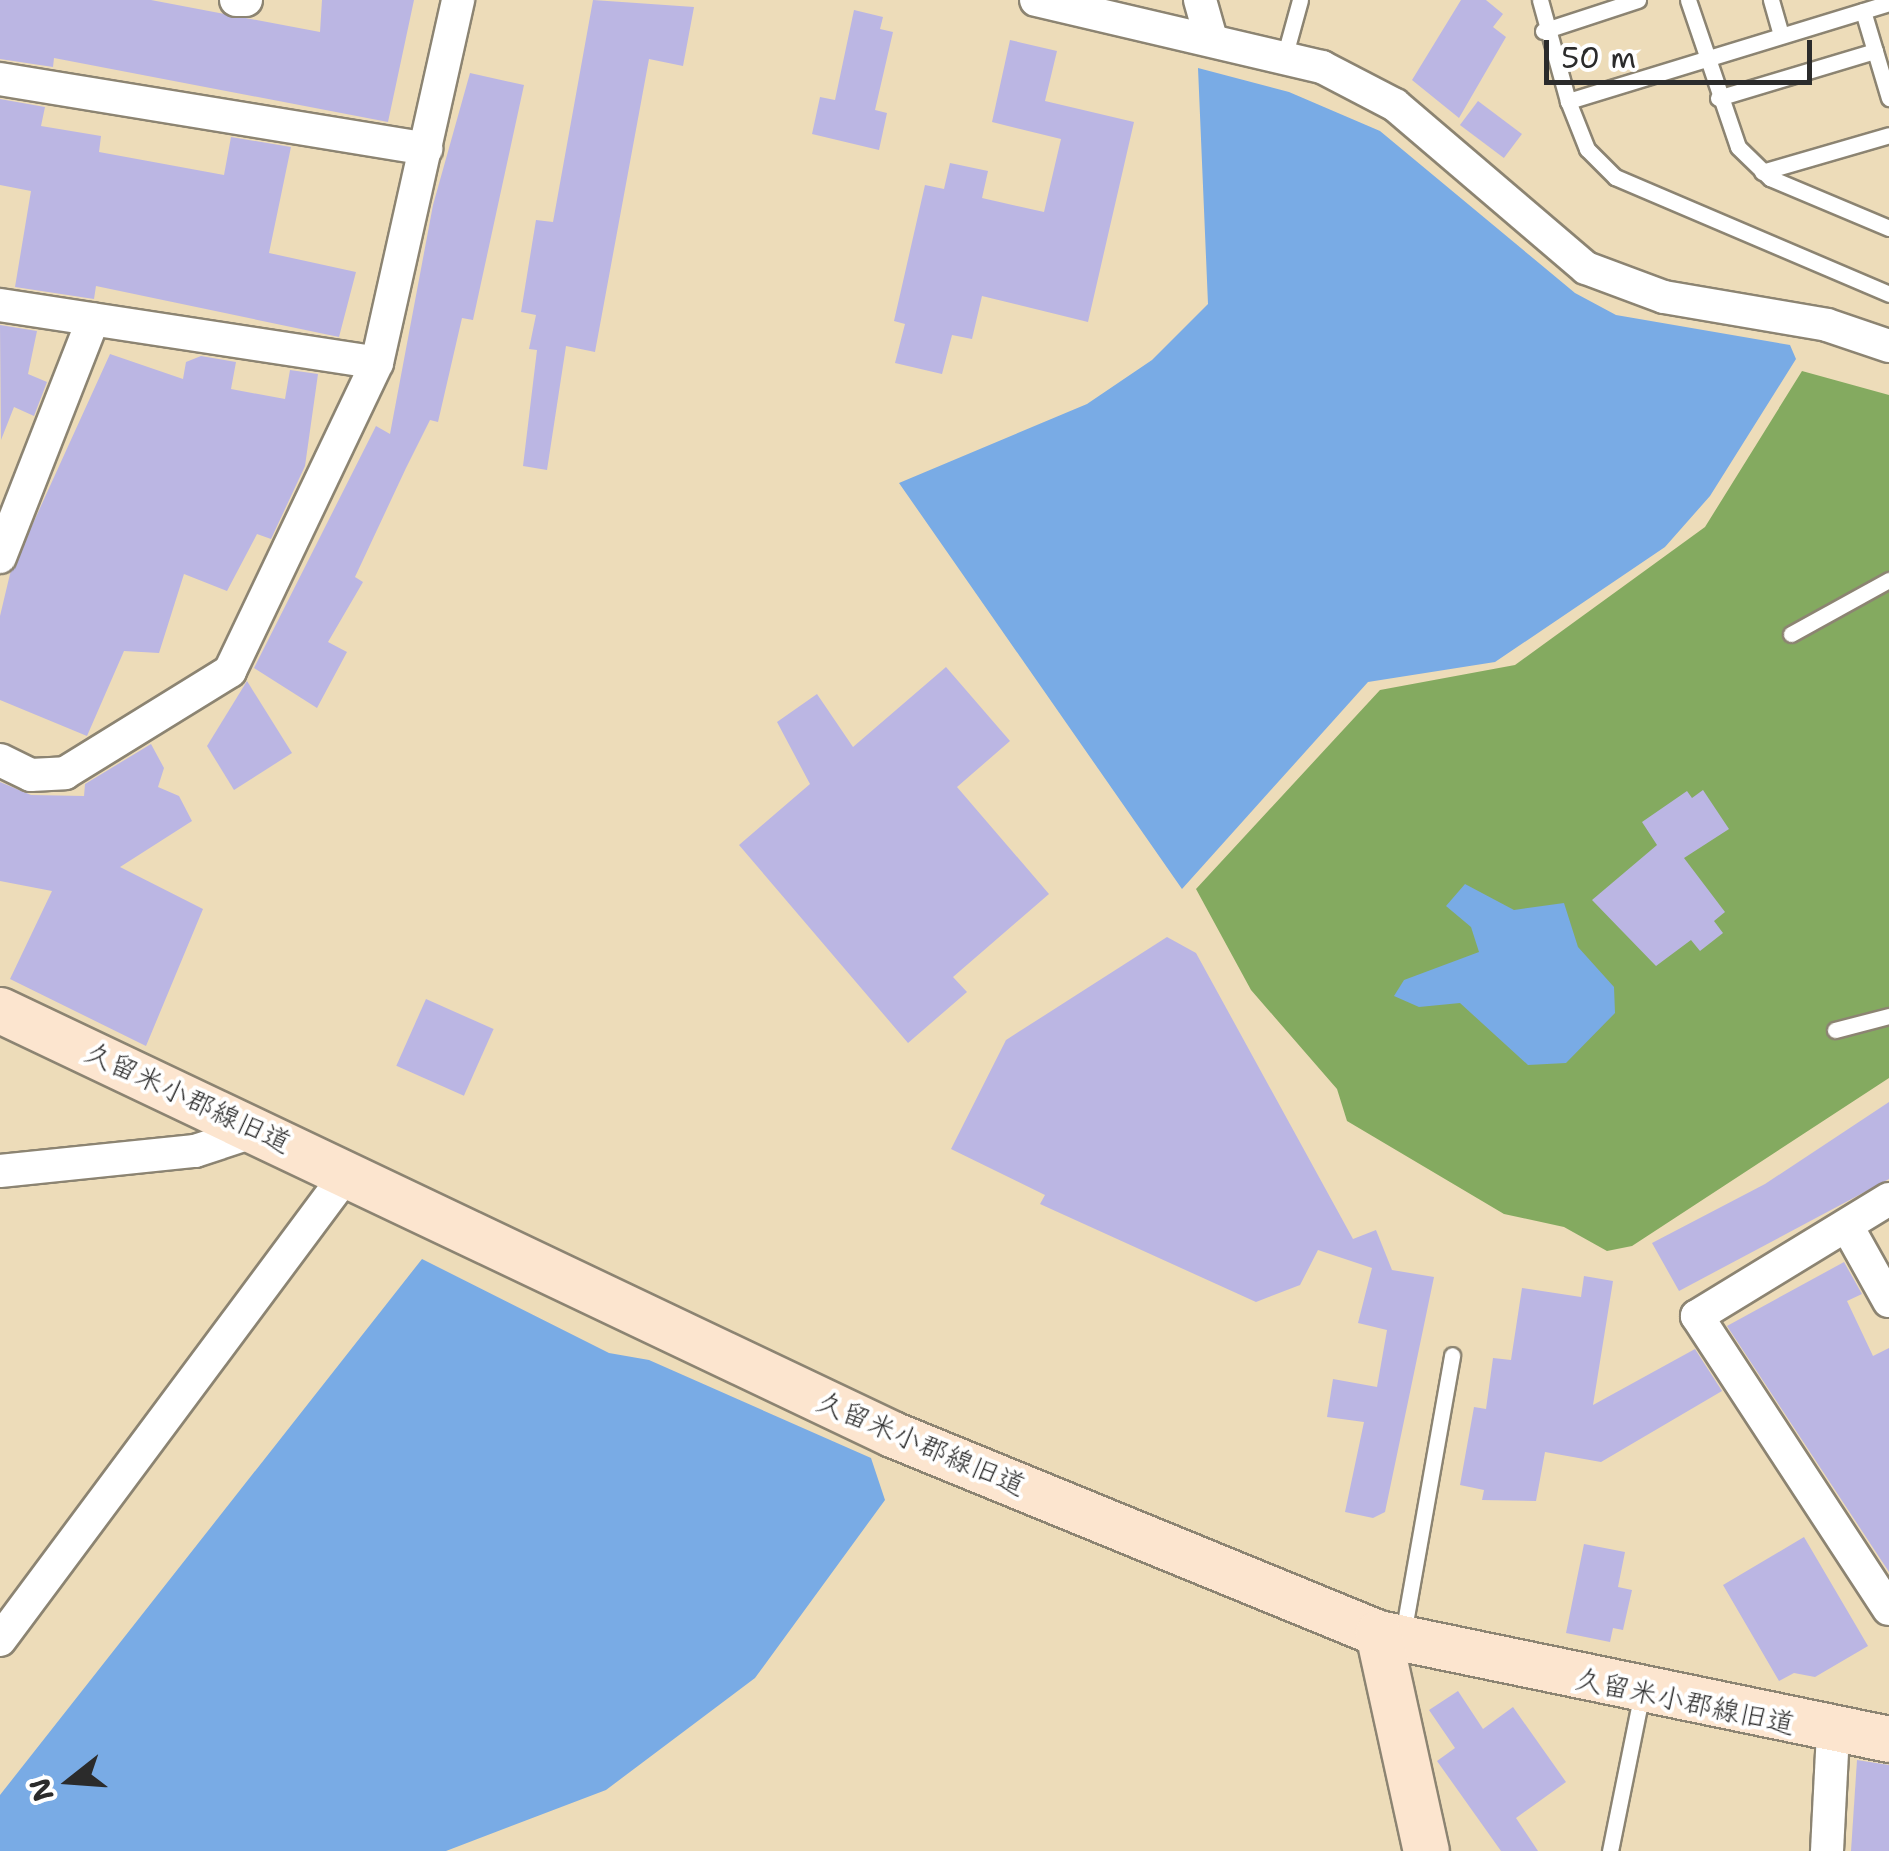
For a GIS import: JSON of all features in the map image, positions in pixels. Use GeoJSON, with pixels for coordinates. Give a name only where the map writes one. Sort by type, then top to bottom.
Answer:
{"type":"FeatureCollection","features":[{"type":"Feature","properties":{"kind":"street"},"geometry":{"type":"LineString","coordinates":[[236,0],[246,0]]}},
{"type":"Feature","properties":{"kind":"street"},"geometry":{"type":"LineString","coordinates":[[0,760],[31,776],[65,773],[230,672],[377,363],[458,0]]}},
{"type":"Feature","properties":{"kind":"street"},"geometry":{"type":"LineString","coordinates":[[1036,0],[1284,58],[1395,105],[1586,268],[1664,297],[1828,325],[1889,346]]}},
{"type":"Feature","properties":{"kind":"street"},"geometry":{"type":"LineString","coordinates":[[1200,0],[1212,39]]}},
{"type":"Feature","properties":{"kind":"street"},"geometry":{"type":"LineString","coordinates":[[0,80],[426,150]]}},
{"type":"Feature","properties":{"kind":"street"},"geometry":{"type":"LineString","coordinates":[[0,305],[377,363]]}},
{"type":"Feature","properties":{"kind":"street"},"geometry":{"type":"LineString","coordinates":[[0,557],[93,320]]}},
{"type":"Feature","properties":{"kind":"street","name":"久留米小郡線旧道"},"geometry":{"type":"LineString","coordinates":[[0,1010],[262,1129],[346,1175],[892,1434],[1390,1635],[1833,1734],[1889,1739]]}},
{"type":"Feature","properties":{"kind":"street"},"geometry":{"type":"LineString","coordinates":[[0,1171],[194,1151],[262,1129]]}},
{"type":"Feature","properties":{"kind":"street"},"geometry":{"type":"LineString","coordinates":[[0,1640],[346,1175]]}},
{"type":"Feature","properties":{"kind":"street"},"geometry":{"type":"LineString","coordinates":[[1889,1198],[1698,1316],[1889,1609]]}},
{"type":"Feature","properties":{"kind":"street"},"geometry":{"type":"LineString","coordinates":[[1846,1226],[1889,1302]]}},
{"type":"Feature","properties":{"kind":"street"},"geometry":{"type":"LineString","coordinates":[[1390,1635],[1426,1851]]}},
{"type":"Feature","properties":{"kind":"street"},"geometry":{"type":"LineString","coordinates":[[1827,1851],[1833,1734]]}},
{"type":"Feature","properties":{"kind":"lane"},"geometry":{"type":"LineString","coordinates":[[1284,58],[1300,0]]}},
{"type":"Feature","properties":{"kind":"lane"},"geometry":{"type":"LineString","coordinates":[[1540,0],[1543,30],[1587,149],[1615,177],[1889,294]]}},
{"type":"Feature","properties":{"kind":"lane"},"geometry":{"type":"LineString","coordinates":[[1543,30],[1638,0]]}},
{"type":"Feature","properties":{"kind":"lane"},"geometry":{"type":"LineString","coordinates":[[1688,0],[1738,148],[1762,172],[1889,228]]}},
{"type":"Feature","properties":{"kind":"lane"},"geometry":{"type":"LineString","coordinates":[[1771,0],[1781,34]]}},
{"type":"Feature","properties":{"kind":"lane"},"geometry":{"type":"LineString","coordinates":[[1568,101],[1781,34],[1843,8],[1863,11],[1889,3]]}},
{"type":"Feature","properties":{"kind":"lane"},"geometry":{"type":"LineString","coordinates":[[1863,11],[1889,98]]}},
{"type":"Feature","properties":{"kind":"lane"},"geometry":{"type":"LineString","coordinates":[[1718,98],[1875,51]]}},
{"type":"Feature","properties":{"kind":"lane"},"geometry":{"type":"LineString","coordinates":[[1762,172],[1889,135]]}},
{"type":"Feature","properties":{"kind":"lane"},"geometry":{"type":"LineString","coordinates":[[1791,634],[1889,580]]}},
{"type":"Feature","properties":{"kind":"lane"},"geometry":{"type":"LineString","coordinates":[[1835,1030],[1889,1016]]}},
{"type":"Feature","properties":{"kind":"lane"},"geometry":{"type":"LineString","coordinates":[[1390,1635],[1452,1355]]}},
{"type":"Feature","properties":{"kind":"lane"},"geometry":{"type":"LineString","coordinates":[[1610,1851],[1643,1692]]}},
{"type":"Feature","properties":{"kind":"green space"},"geometry":{"type":"Polygon","coordinates":[[[1802,371],[1889,395],[1889,1078],[1632,1246],[1607,1251],[1564,1227],[1504,1214],[1347,1121],[1337,1089],[1251,990],[1196,889],[1380,690],[1515,665],[1705,527],[1802,371]]]}},
{"type":"Feature","properties":{"kind":"water"},"geometry":{"type":"Polygon","coordinates":[[[1198,68],[1289,92],[1380,131],[1575,293],[1616,315],[1790,345],[1796,359],[1710,496],[1665,547],[1495,662],[1368,682],[1182,889],[899,483],[1087,404],[1152,360],[1208,304],[1198,68]]]}},
{"type":"Feature","properties":{"kind":"water"},"geometry":{"type":"Polygon","coordinates":[[[1465,884],[1514,910],[1564,903],[1578,947],[1614,987],[1615,1013],[1566,1063],[1528,1065],[1460,1003],[1419,1007],[1394,996],[1404,980],[1479,952],[1471,927],[1446,906],[1465,884]]]}},
{"type":"Feature","properties":{"kind":"water"},"geometry":{"type":"Polygon","coordinates":[[[422,1259],[609,1353],[649,1360],[871,1458],[885,1500],[755,1678],[606,1790],[446,1851],[0,1851],[0,1795],[422,1259]]]}},
{"type":"Feature","properties":{"kind":"building"},"geometry":{"type":"Polygon","coordinates":[[[0,0],[151,0],[320,32],[322,0],[414,0],[388,122],[54,58],[53,67],[0,59],[0,0]]]}},
{"type":"Feature","properties":{"kind":"building"},"geometry":{"type":"Polygon","coordinates":[[[593,0],[694,7],[683,66],[649,59],[595,352],[566,346],[547,470],[523,466],[537,350],[529,349],[536,315],[521,312],[536,220],[553,222],[593,0]]]}},
{"type":"Feature","properties":{"kind":"building"},"geometry":{"type":"Polygon","coordinates":[[[1461,0],[1486,0],[1503,14],[1493,27],[1506,37],[1459,118],[1412,80],[1461,0]]]}},
{"type":"Feature","properties":{"kind":"building"},"geometry":{"type":"Polygon","coordinates":[[[854,10],[883,17],[880,29],[893,32],[875,110],[887,113],[879,150],[812,134],[820,97],[835,100],[854,10]]]}},
{"type":"Feature","properties":{"kind":"building"},"geometry":{"type":"Polygon","coordinates":[[[1010,40],[1057,51],[1045,101],[1134,122],[1088,322],[982,296],[972,339],[952,335],[942,374],[895,363],[905,324],[894,321],[925,185],[944,189],[950,163],[988,171],[982,198],[1044,212],[1061,139],[992,122],[1010,40]]]}},
{"type":"Feature","properties":{"kind":"building"},"geometry":{"type":"Polygon","coordinates":[[[470,73],[524,85],[473,320],[462,318],[438,422],[430,420],[406,468],[355,577],[363,582],[328,642],[347,652],[317,708],[254,668],[376,426],[390,434],[433,205],[470,73]]]}},
{"type":"Feature","properties":{"kind":"building"},"geometry":{"type":"Polygon","coordinates":[[[0,99],[45,107],[41,126],[101,136],[99,152],[224,175],[231,137],[291,147],[269,253],[356,272],[339,337],[96,286],[94,299],[15,287],[31,191],[0,185],[0,99]]]}},
{"type":"Feature","properties":{"kind":"building"},"geometry":{"type":"Polygon","coordinates":[[[1478,101],[1522,134],[1504,158],[1460,125],[1478,101]]]}},
{"type":"Feature","properties":{"kind":"building"},"geometry":{"type":"Polygon","coordinates":[[[0,325],[37,331],[28,374],[47,382],[34,416],[14,407],[1,440],[0,325]]]}},
{"type":"Feature","properties":{"kind":"building"},"geometry":{"type":"Polygon","coordinates":[[[110,354],[183,379],[186,362],[201,356],[236,362],[231,389],[285,399],[290,370],[318,374],[305,466],[271,539],[257,534],[227,591],[184,574],[159,653],[124,651],[87,736],[0,700],[0,616],[10,574],[110,354]]]}},
{"type":"Feature","properties":{"kind":"building"},"geometry":{"type":"Polygon","coordinates":[[[946,667],[1010,741],[957,787],[1049,894],[953,977],[967,992],[908,1043],[739,845],[810,784],[777,722],[817,694],[853,747],[946,667]]]}},
{"type":"Feature","properties":{"kind":"building"},"geometry":{"type":"Polygon","coordinates":[[[247,681],[292,753],[234,790],[207,746],[247,681]]]}},
{"type":"Feature","properties":{"kind":"building"},"geometry":{"type":"Polygon","coordinates":[[[151,744],[164,768],[158,787],[179,796],[192,821],[120,867],[203,909],[146,1046],[10,979],[52,891],[0,881],[0,782],[31,795],[84,796],[85,784],[151,744]]]}},
{"type":"Feature","properties":{"kind":"building"},"geometry":{"type":"Polygon","coordinates":[[[1703,790],[1729,829],[1684,858],[1725,912],[1714,921],[1723,933],[1700,951],[1691,940],[1656,966],[1592,900],[1657,845],[1642,822],[1687,791],[1692,798],[1703,790]]]}},
{"type":"Feature","properties":{"kind":"building"},"geometry":{"type":"Polygon","coordinates":[[[1167,937],[1196,953],[1353,1239],[1376,1230],[1392,1270],[1434,1277],[1385,1512],[1373,1518],[1345,1512],[1364,1422],[1327,1417],[1333,1379],[1377,1387],[1387,1330],[1358,1323],[1372,1268],[1318,1250],[1300,1285],[1256,1302],[1040,1204],[1045,1195],[951,1149],[1006,1040],[1167,937]]]}},
{"type":"Feature","properties":{"kind":"building"},"geometry":{"type":"Polygon","coordinates":[[[426,999],[494,1029],[464,1096],[396,1066],[426,999]]]}},
{"type":"Feature","properties":{"kind":"building"},"geometry":{"type":"Polygon","coordinates":[[[1889,1102],[1889,1179],[1679,1291],[1652,1243],[1765,1184],[1889,1102]]]}},
{"type":"Feature","properties":{"kind":"building"},"geometry":{"type":"Polygon","coordinates":[[[1844,1262],[1862,1294],[1847,1301],[1873,1356],[1889,1348],[1889,1572],[1727,1326],[1844,1262]]]}},
{"type":"Feature","properties":{"kind":"building"},"geometry":{"type":"Polygon","coordinates":[[[1584,1276],[1613,1281],[1593,1405],[1695,1349],[1722,1391],[1601,1462],[1545,1452],[1536,1501],[1482,1500],[1484,1490],[1460,1485],[1474,1407],[1486,1409],[1493,1358],[1511,1360],[1522,1288],[1581,1297],[1584,1276]]]}},
{"type":"Feature","properties":{"kind":"building"},"geometry":{"type":"Polygon","coordinates":[[[1804,1537],[1868,1646],[1815,1677],[1794,1673],[1779,1681],[1723,1585],[1804,1537]]]}},
{"type":"Feature","properties":{"kind":"building"},"geometry":{"type":"Polygon","coordinates":[[[1584,1544],[1625,1552],[1618,1587],[1632,1590],[1623,1630],[1613,1628],[1610,1642],[1566,1633],[1584,1544]]]}},
{"type":"Feature","properties":{"kind":"building"},"geometry":{"type":"Polygon","coordinates":[[[1458,1691],[1483,1729],[1513,1707],[1566,1782],[1516,1818],[1538,1851],[1501,1851],[1437,1761],[1455,1748],[1429,1710],[1458,1691]]]}},
{"type":"Feature","properties":{"kind":"building"},"geometry":{"type":"Polygon","coordinates":[[[1857,1760],[1889,1765],[1889,1851],[1851,1851],[1857,1760]]]}}]}
